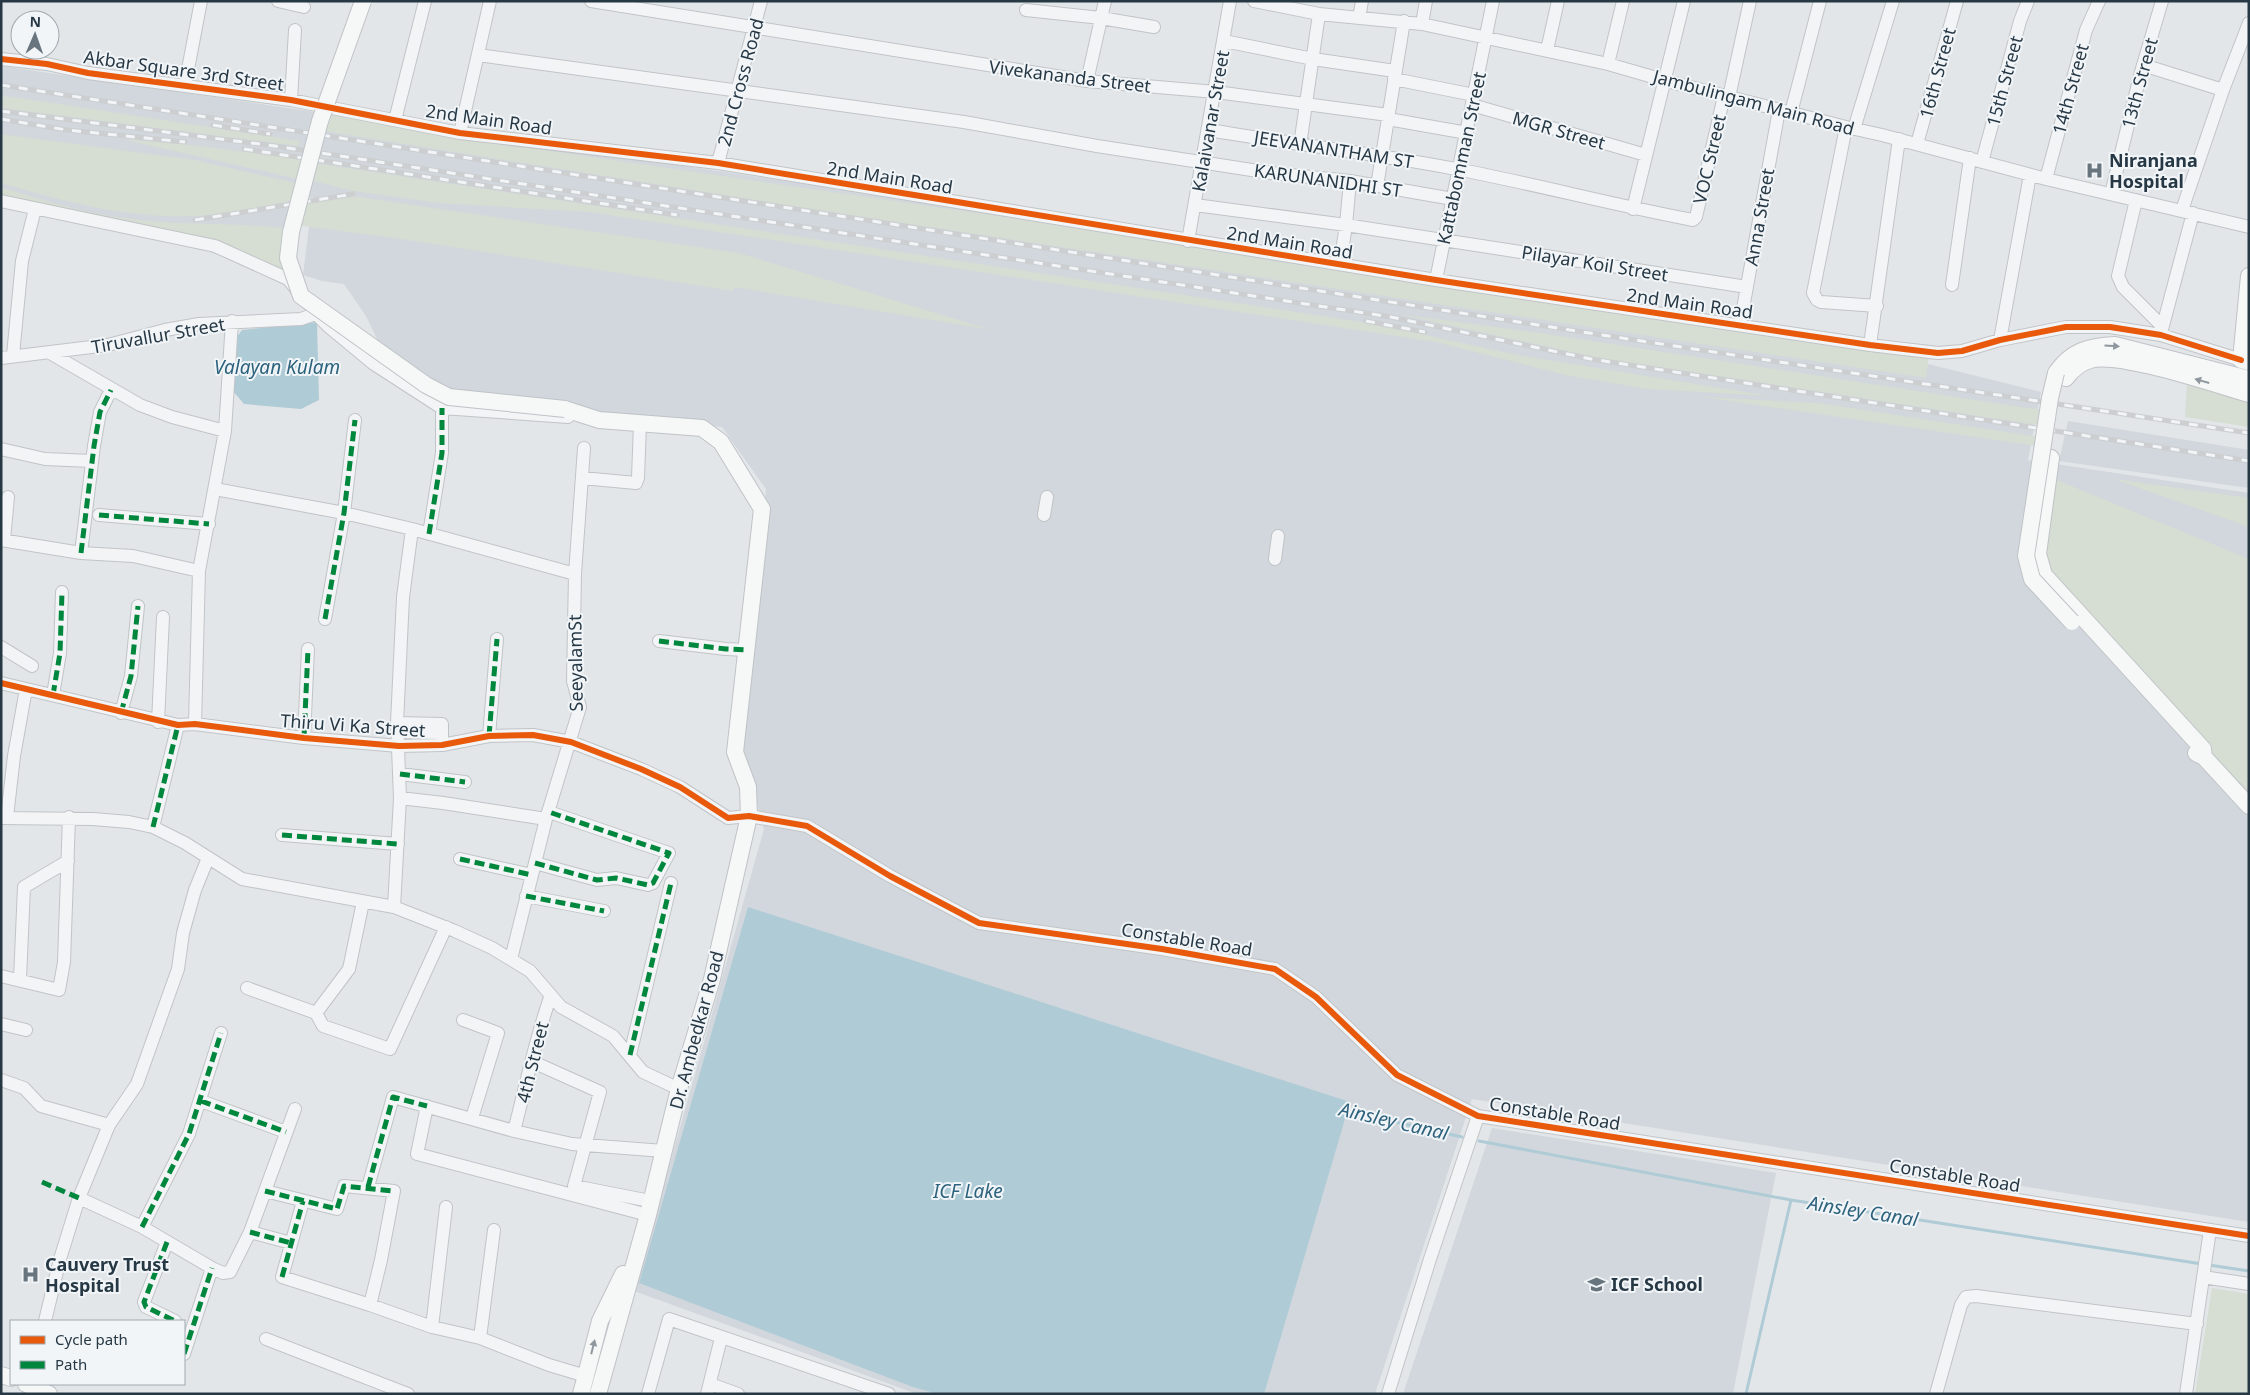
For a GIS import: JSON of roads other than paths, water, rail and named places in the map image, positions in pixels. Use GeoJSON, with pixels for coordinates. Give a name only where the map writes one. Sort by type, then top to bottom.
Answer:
{"type":"FeatureCollection","features":[{"type":"Feature","properties":{"kind":"main road","name":"Dr. Ambedkar Road"},"geometry":{"type":"LineString","coordinates":[[363,1],[320,120],[291,232],[288,258],[301,296],[426,385],[449,397],[565,409],[599,420],[702,428],[721,442],[762,509],[735,752],[748,787],[749,816],[712,979],[679,1089],[649,1208],[598,1394]]}},
{"type":"Feature","properties":{"kind":"main road"},"geometry":{"type":"LineString","coordinates":[[2245,361],[2249,276]]}},
{"type":"Feature","properties":{"kind":"main road"},"geometry":{"type":"LineString","coordinates":[[2249,379],[2115,345],[2097,346],[2080,350],[2064,362],[2038,554],[2044,575],[2072,614],[2172,730],[2196,754],[2204,757],[2249,806]]}},
{"type":"Feature","properties":{"kind":"main road"},"geometry":{"type":"LineString","coordinates":[[2072,614],[2032,579],[2026,556],[2050,398],[2061,375],[2091,359],[2105,358],[2166,371],[2249,394]]}},
{"type":"Feature","properties":{"kind":"main road","name":"Dr. Ambedkar Road"},"geometry":{"type":"LineString","coordinates":[[580,1394],[600,1321],[639,1243]]}},
{"type":"Feature","properties":{"kind":"main road"},"geometry":{"type":"LineString","coordinates":[[30,1385],[49,1394]]}},
{"type":"Feature","properties":{"kind":"street","name":"Akbar Square 3rd Street"},"geometry":{"type":"LineString","coordinates":[[185,86],[190,48],[201,1]]}},
{"type":"Feature","properties":{"kind":"street"},"geometry":{"type":"LineString","coordinates":[[278,1],[304,8]]}},
{"type":"Feature","properties":{"kind":"street"},"geometry":{"type":"LineString","coordinates":[[357,1],[352,20],[361,28]]}},
{"type":"Feature","properties":{"kind":"street"},"geometry":{"type":"LineString","coordinates":[[332,107],[370,1]]}},
{"type":"Feature","properties":{"kind":"street"},"geometry":{"type":"LineString","coordinates":[[395,120],[425,1]]}},
{"type":"Feature","properties":{"kind":"street"},"geometry":{"type":"LineString","coordinates":[[460,133],[490,1]]}},
{"type":"Feature","properties":{"kind":"street","name":"Vivekananda Street"},"geometry":{"type":"LineString","coordinates":[[591,1],[753,29],[815,37],[1087,82],[1216,92],[1388,117],[1467,133]]}},
{"type":"Feature","properties":{"kind":"street","name":"2nd Cross Road"},"geometry":{"type":"LineString","coordinates":[[718,164],[761,1]]}},
{"type":"Feature","properties":{"kind":"street"},"geometry":{"type":"LineString","coordinates":[[1087,82],[1105,1]]}},
{"type":"Feature","properties":{"kind":"street","name":"Kalaivanar Street"},"geometry":{"type":"LineString","coordinates":[[1188,241],[1216,92],[1230,1]]}},
{"type":"Feature","properties":{"kind":"street","name":"Jambulingam Main Road"},"geometry":{"type":"LineString","coordinates":[[1254,1],[1319,14],[1422,24],[1547,50],[1899,139],[2030,175],[2249,227]]}},
{"type":"Feature","properties":{"kind":"street"},"geometry":{"type":"LineString","coordinates":[[1359,18],[1362,1]]}},
{"type":"Feature","properties":{"kind":"street"},"geometry":{"type":"LineString","coordinates":[[1422,24],[1426,1]]}},
{"type":"Feature","properties":{"kind":"street","name":"Kattabomman Street"},"geometry":{"type":"LineString","coordinates":[[1436,280],[1493,1]]}},
{"type":"Feature","properties":{"kind":"street"},"geometry":{"type":"LineString","coordinates":[[1547,50],[1558,1]]}},
{"type":"Feature","properties":{"kind":"street"},"geometry":{"type":"LineString","coordinates":[[1608,64],[1623,1]]}},
{"type":"Feature","properties":{"kind":"street"},"geometry":{"type":"LineString","coordinates":[[1633,209],[1684,1]]}},
{"type":"Feature","properties":{"kind":"street"},"geometry":{"type":"LineString","coordinates":[[1727,96],[1750,1]]}},
{"type":"Feature","properties":{"kind":"street","name":"Anna Street"},"geometry":{"type":"LineString","coordinates":[[1740,325],[1785,111],[1820,1]]}},
{"type":"Feature","properties":{"kind":"street"},"geometry":{"type":"LineString","coordinates":[[1877,306],[1821,302],[1817,300],[1813,292],[1850,128],[1893,1]]}},
{"type":"Feature","properties":{"kind":"street","name":"16th Street"},"geometry":{"type":"LineString","coordinates":[[1917,144],[1956,1]]}},
{"type":"Feature","properties":{"kind":"street","name":"15th Street"},"geometry":{"type":"LineString","coordinates":[[1952,285],[1976,160],[2028,1]]}},
{"type":"Feature","properties":{"kind":"street","name":"14th Street"},"geometry":{"type":"LineString","coordinates":[[2046,179],[2086,30],[2098,1]]}},
{"type":"Feature","properties":{"kind":"street","name":"13th Street"},"geometry":{"type":"LineString","coordinates":[[2111,194],[2143,65],[2162,1]]}},
{"type":"Feature","properties":{"kind":"street"},"geometry":{"type":"LineString","coordinates":[[1026,10],[1101,18],[1154,27]]}},
{"type":"Feature","properties":{"kind":"street"},"geometry":{"type":"LineString","coordinates":[[1300,145],[1314,59],[1319,14]]}},
{"type":"Feature","properties":{"kind":"street"},"geometry":{"type":"LineString","coordinates":[[1377,186],[1404,21]]}},
{"type":"Feature","properties":{"kind":"street"},"geometry":{"type":"LineString","coordinates":[[2161,331],[2188,211],[2223,90],[2249,23]]}},
{"type":"Feature","properties":{"kind":"street"},"geometry":{"type":"LineString","coordinates":[[291,100],[296,30]]}},
{"type":"Feature","properties":{"kind":"street","name":"MGR Street"},"geometry":{"type":"LineString","coordinates":[[1224,41],[1395,75],[1646,155]]}},
{"type":"Feature","properties":{"kind":"street","name":"KARUNANIDHI ST"},"geometry":{"type":"LineString","coordinates":[[478,55],[737,89],[964,122],[1097,146],[1271,173],[1377,186],[1453,199]]}},
{"type":"Feature","properties":{"kind":"street","name":"Akbar Square 3rd Street"},"geometry":{"type":"LineString","coordinates":[[1,60],[47,64],[88,73],[332,107]]}},
{"type":"Feature","properties":{"kind":"street"},"geometry":{"type":"LineString","coordinates":[[2143,65],[2223,90]]}},
{"type":"Feature","properties":{"kind":"street","name":"VOC Street"},"geometry":{"type":"LineString","coordinates":[[1633,209],[1692,220],[1696,219],[1727,96]]}},
{"type":"Feature","properties":{"kind":"street","name":"2nd Main Road"},"geometry":{"type":"LineString","coordinates":[[332,107],[460,133],[718,164],[1436,280],[1870,345],[1938,352],[1962,350],[2000,340],[2066,327],[2110,327],[2161,331],[2245,361]]}},
{"type":"Feature","properties":{"kind":"street","name":"JEEVANANTHAM ST"},"geometry":{"type":"LineString","coordinates":[[1209,130],[1300,145],[1382,155],[1633,209]]}},
{"type":"Feature","properties":{"kind":"street"},"geometry":{"type":"LineString","coordinates":[[1870,345],[1899,139]]}},
{"type":"Feature","properties":{"kind":"street"},"geometry":{"type":"LineString","coordinates":[[2000,340],[2030,175]]}},
{"type":"Feature","properties":{"kind":"street"},"geometry":{"type":"LineString","coordinates":[[1340,264],[1350,182]]}},
{"type":"Feature","properties":{"kind":"street"},"geometry":{"type":"LineString","coordinates":[[2136,200],[2118,276],[2123,287],[2161,331]]}},
{"type":"Feature","properties":{"kind":"street"},"geometry":{"type":"LineString","coordinates":[[1,201],[215,246],[288,279],[312,309],[374,364],[442,408],[599,420]]}},
{"type":"Feature","properties":{"kind":"street","name":"Pilayar Koil Street"},"geometry":{"type":"LineString","coordinates":[[1195,205],[1444,240],[1747,287]]}},
{"type":"Feature","properties":{"kind":"street"},"geometry":{"type":"LineString","coordinates":[[7,357],[22,261],[35,209]]}},
{"type":"Feature","properties":{"kind":"street","name":"Tiruvallur Street"},"geometry":{"type":"LineString","coordinates":[[7,357],[50,353],[108,344],[165,330],[232,321],[301,319],[312,309]]}},
{"type":"Feature","properties":{"kind":"street"},"geometry":{"type":"LineString","coordinates":[[195,724],[199,571],[225,431],[232,321]]}},
{"type":"Feature","properties":{"kind":"street"},"geometry":{"type":"LineString","coordinates":[[50,353],[111,390],[140,405],[172,417],[225,431]]}},
{"type":"Feature","properties":{"kind":"street"},"geometry":{"type":"LineString","coordinates":[[81,553],[100,412],[111,390]]}},
{"type":"Feature","properties":{"kind":"street"},"geometry":{"type":"LineString","coordinates":[[429,534],[442,453],[442,408]]}},
{"type":"Feature","properties":{"kind":"street"},"geometry":{"type":"LineString","coordinates":[[325,619],[344,513],[355,420]]}},
{"type":"Feature","properties":{"kind":"street"},"geometry":{"type":"LineString","coordinates":[[582,478],[636,483],[638,478],[640,423]]}},
{"type":"Feature","properties":{"kind":"street","name":"SeeyalamSt"},"geometry":{"type":"LineString","coordinates":[[511,959],[533,869],[580,707],[573,682],[575,574],[584,448]]}},
{"type":"Feature","properties":{"kind":"street"},"geometry":{"type":"LineString","coordinates":[[1,449],[45,459],[92,461]]}},
{"type":"Feature","properties":{"kind":"street"},"geometry":{"type":"LineString","coordinates":[[215,489],[344,513],[412,529],[575,574]]}},
{"type":"Feature","properties":{"kind":"street"},"geometry":{"type":"LineString","coordinates":[[8,497],[3,540],[81,553],[133,556],[199,571]]}},
{"type":"Feature","properties":{"kind":"street"},"geometry":{"type":"LineString","coordinates":[[1044,515],[1046,497]]}},
{"type":"Feature","properties":{"kind":"street"},"geometry":{"type":"LineString","coordinates":[[99,515],[209,524]]}},
{"type":"Feature","properties":{"kind":"street"},"geometry":{"type":"LineString","coordinates":[[394,907],[400,798],[398,727],[404,598],[412,529]]}},
{"type":"Feature","properties":{"kind":"street"},"geometry":{"type":"LineString","coordinates":[[1275,559],[1278,536]]}},
{"type":"Feature","properties":{"kind":"street"},"geometry":{"type":"LineString","coordinates":[[53,695],[60,653],[62,592]]}},
{"type":"Feature","properties":{"kind":"street"},"geometry":{"type":"LineString","coordinates":[[121,713],[131,676],[138,606]]}},
{"type":"Feature","properties":{"kind":"street"},"geometry":{"type":"LineString","coordinates":[[158,722],[163,617]]}},
{"type":"Feature","properties":{"kind":"street"},"geometry":{"type":"LineString","coordinates":[[489,736],[497,639]]}},
{"type":"Feature","properties":{"kind":"street"},"geometry":{"type":"LineString","coordinates":[[659,641],[747,650]]}},
{"type":"Feature","properties":{"kind":"street"},"geometry":{"type":"LineString","coordinates":[[1,646],[32,666]]}},
{"type":"Feature","properties":{"kind":"street"},"geometry":{"type":"LineString","coordinates":[[304,738],[308,650]]}},
{"type":"Feature","properties":{"kind":"street","name":"Thiru Vi Ka Street"},"geometry":{"type":"LineString","coordinates":[[1,683],[178,726],[195,724],[304,738],[399,746],[442,739],[533,735],[571,742],[641,768],[680,786],[728,818],[749,816]]}},
{"type":"Feature","properties":{"kind":"street"},"geometry":{"type":"LineString","coordinates":[[26,689],[4,817],[69,817],[129,822],[153,827],[185,843],[242,879],[394,907],[446,927],[511,959],[530,971],[561,1007],[613,1036],[643,1072],[679,1089]]}},
{"type":"Feature","properties":{"kind":"street"},"geometry":{"type":"LineString","coordinates":[[398,727],[442,724],[442,739]]}},
{"type":"Feature","properties":{"kind":"street"},"geometry":{"type":"LineString","coordinates":[[153,827],[178,726]]}},
{"type":"Feature","properties":{"kind":"street"},"geometry":{"type":"LineString","coordinates":[[400,774],[465,782]]}},
{"type":"Feature","properties":{"kind":"street"},"geometry":{"type":"LineString","coordinates":[[400,798],[548,816],[669,853],[653,882],[648,885],[616,878],[597,880],[460,858]]}},
{"type":"Feature","properties":{"kind":"street","name":"Constable Road"},"geometry":{"type":"LineString","coordinates":[[749,816],[807,826],[890,876],[979,923],[1162,949],[1275,968],[1316,998],[1397,1075],[1478,1116],[2249,1236]]}},
{"type":"Feature","properties":{"kind":"street"},"geometry":{"type":"LineString","coordinates":[[1,976],[20,979],[59,990],[64,962],[69,817]]}},
{"type":"Feature","properties":{"kind":"street"},"geometry":{"type":"LineString","coordinates":[[282,835],[398,844]]}},
{"type":"Feature","properties":{"kind":"street"},"geometry":{"type":"LineString","coordinates":[[45,1320],[60,1259],[79,1198],[109,1125],[137,1084],[178,970],[183,933],[208,858]]}},
{"type":"Feature","properties":{"kind":"street"},"geometry":{"type":"LineString","coordinates":[[20,979],[24,888],[68,861]]}},
{"type":"Feature","properties":{"kind":"street"},"geometry":{"type":"LineString","coordinates":[[630,1055],[670,884]]}},
{"type":"Feature","properties":{"kind":"street"},"geometry":{"type":"LineString","coordinates":[[526,896],[604,910]]}},
{"type":"Feature","properties":{"kind":"street"},"geometry":{"type":"LineString","coordinates":[[316,1013],[349,969],[363,902]]}},
{"type":"Feature","properties":{"kind":"street"},"geometry":{"type":"LineString","coordinates":[[247,988],[316,1013],[323,1026],[390,1049],[446,927]]}},
{"type":"Feature","properties":{"kind":"street","name":"4th Street"},"geometry":{"type":"LineString","coordinates":[[514,1131],[533,1062],[537,1035],[551,995]]}},
{"type":"Feature","properties":{"kind":"street"},"geometry":{"type":"LineString","coordinates":[[463,1020],[498,1034],[472,1118]]}},
{"type":"Feature","properties":{"kind":"street"},"geometry":{"type":"LineString","coordinates":[[1,1024],[26,1030]]}},
{"type":"Feature","properties":{"kind":"street"},"geometry":{"type":"LineString","coordinates":[[142,1227],[189,1134],[222,1033]]}},
{"type":"Feature","properties":{"kind":"street"},"geometry":{"type":"LineString","coordinates":[[533,1062],[600,1092],[584,1144],[574,1186],[649,1208]]}},
{"type":"Feature","properties":{"kind":"street"},"geometry":{"type":"LineString","coordinates":[[1,1080],[24,1088],[41,1106],[109,1125]]}},
{"type":"Feature","properties":{"kind":"street"},"geometry":{"type":"LineString","coordinates":[[368,1187],[393,1097],[514,1131],[572,1144],[664,1151]]}},
{"type":"Feature","properties":{"kind":"street"},"geometry":{"type":"LineString","coordinates":[[201,1101],[286,1132]]}},
{"type":"Feature","properties":{"kind":"street"},"geometry":{"type":"LineString","coordinates":[[426,1106],[417,1154],[649,1208]]}},
{"type":"Feature","properties":{"kind":"street"},"geometry":{"type":"LineString","coordinates":[[79,1198],[142,1227],[212,1268],[223,1273],[230,1272],[250,1232],[295,1109]]}},
{"type":"Feature","properties":{"kind":"street"},"geometry":{"type":"LineString","coordinates":[[1388,1394],[1430,1259],[1478,1116]]}},
{"type":"Feature","properties":{"kind":"street"},"geometry":{"type":"LineString","coordinates":[[265,1191],[336,1209],[344,1186],[394,1191],[370,1305]]}},
{"type":"Feature","properties":{"kind":"street"},"geometry":{"type":"LineString","coordinates":[[303,1201],[282,1277],[432,1327],[480,1338],[586,1376]]}},
{"type":"Feature","properties":{"kind":"street"},"geometry":{"type":"LineString","coordinates":[[432,1327],[446,1207]]}},
{"type":"Feature","properties":{"kind":"street"},"geometry":{"type":"LineString","coordinates":[[480,1338],[494,1230]]}},
{"type":"Feature","properties":{"kind":"street"},"geometry":{"type":"LineString","coordinates":[[2186,1394],[2210,1230]]}},
{"type":"Feature","properties":{"kind":"street"},"geometry":{"type":"LineString","coordinates":[[250,1232],[291,1243]]}},
{"type":"Feature","properties":{"kind":"street"},"geometry":{"type":"LineString","coordinates":[[167,1242],[144,1302],[146,1307],[173,1320]]}},
{"type":"Feature","properties":{"kind":"street"},"geometry":{"type":"LineString","coordinates":[[185,1348],[188,1328],[212,1268]]}},
{"type":"Feature","properties":{"kind":"street"},"geometry":{"type":"LineString","coordinates":[[2205,1269],[2249,1284]]}},
{"type":"Feature","properties":{"kind":"street"},"geometry":{"type":"LineString","coordinates":[[1936,1394],[1960,1305],[1966,1297],[1976,1296],[2083,1308],[2196,1324]]}},
{"type":"Feature","properties":{"kind":"street"},"geometry":{"type":"LineString","coordinates":[[648,1394],[669,1319],[889,1394]]}},
{"type":"Feature","properties":{"kind":"street"},"geometry":{"type":"LineString","coordinates":[[722,1338],[708,1389],[738,1394]]}},
{"type":"Feature","properties":{"kind":"street"},"geometry":{"type":"LineString","coordinates":[[266,1339],[408,1394]]}},
{"type":"Feature","properties":{"kind":"water","name":"Valayan Kulam"},"geometry":{"type":"Polygon","coordinates":[[[317,322],[319,400],[301,409],[244,404],[232,390],[236,338],[242,330],[317,322]]]}},
{"type":"Feature","properties":{"kind":"water","name":"ICF Lake"},"geometry":{"type":"Polygon","coordinates":[[[748,907],[1350,1102],[1264,1394],[938,1394],[913,1387],[639,1283],[748,907]]]}},
{"type":"Feature","properties":{"kind":"waterway","name":"Ainsley Canal"},"geometry":{"type":"LineString","coordinates":[[1343,1110],[1462,1137]]}},
{"type":"Feature","properties":{"kind":"waterway","name":"Ainsley Canal"},"geometry":{"type":"LineString","coordinates":[[1479,1141],[1791,1200],[2202,1264]]}},
{"type":"Feature","properties":{"kind":"waterway"},"geometry":{"type":"LineString","coordinates":[[1746,1394],[1791,1200]]}},
{"type":"Feature","properties":{"kind":"waterway","name":"Ainsley Canal"},"geometry":{"type":"LineString","coordinates":[[2209,1265],[2249,1271]]}},
{"type":"Feature","properties":{"kind":"railway"},"geometry":{"type":"LineString","coordinates":[[1,85],[1602,335],[2249,433]]}},
{"type":"Feature","properties":{"kind":"railway"},"geometry":{"type":"LineString","coordinates":[[1,111],[275,146],[1391,317],[1591,359],[2249,461]]}},
{"type":"Feature","properties":{"kind":"railway"},"geometry":{"type":"LineString","coordinates":[[1,119],[67,130],[185,142]]}},
{"type":"Feature","properties":{"kind":"railway"},"geometry":{"type":"LineString","coordinates":[[213,125],[270,134]]}},
{"type":"Feature","properties":{"kind":"railway"},"geometry":{"type":"LineString","coordinates":[[244,149],[677,215]]}},
{"type":"Feature","properties":{"kind":"railway"},"geometry":{"type":"LineString","coordinates":[[195,220],[353,194]]}},
{"type":"Feature","properties":{"kind":"railway"},"geometry":{"type":"LineString","coordinates":[[1366,321],[1425,332]]}},
{"type":"Feature","properties":{"kind":"place","name":"Niranjana Hospital"},"geometry":{"type":"Point","coordinates":[2095,170]}},
{"type":"Feature","properties":{"kind":"place","name":"Cauvery Trust Hospital"},"geometry":{"type":"Point","coordinates":[31,1274]}},
{"type":"Feature","properties":{"kind":"place","name":"ICF School"},"geometry":{"type":"Point","coordinates":[1597,1284]}}]}
